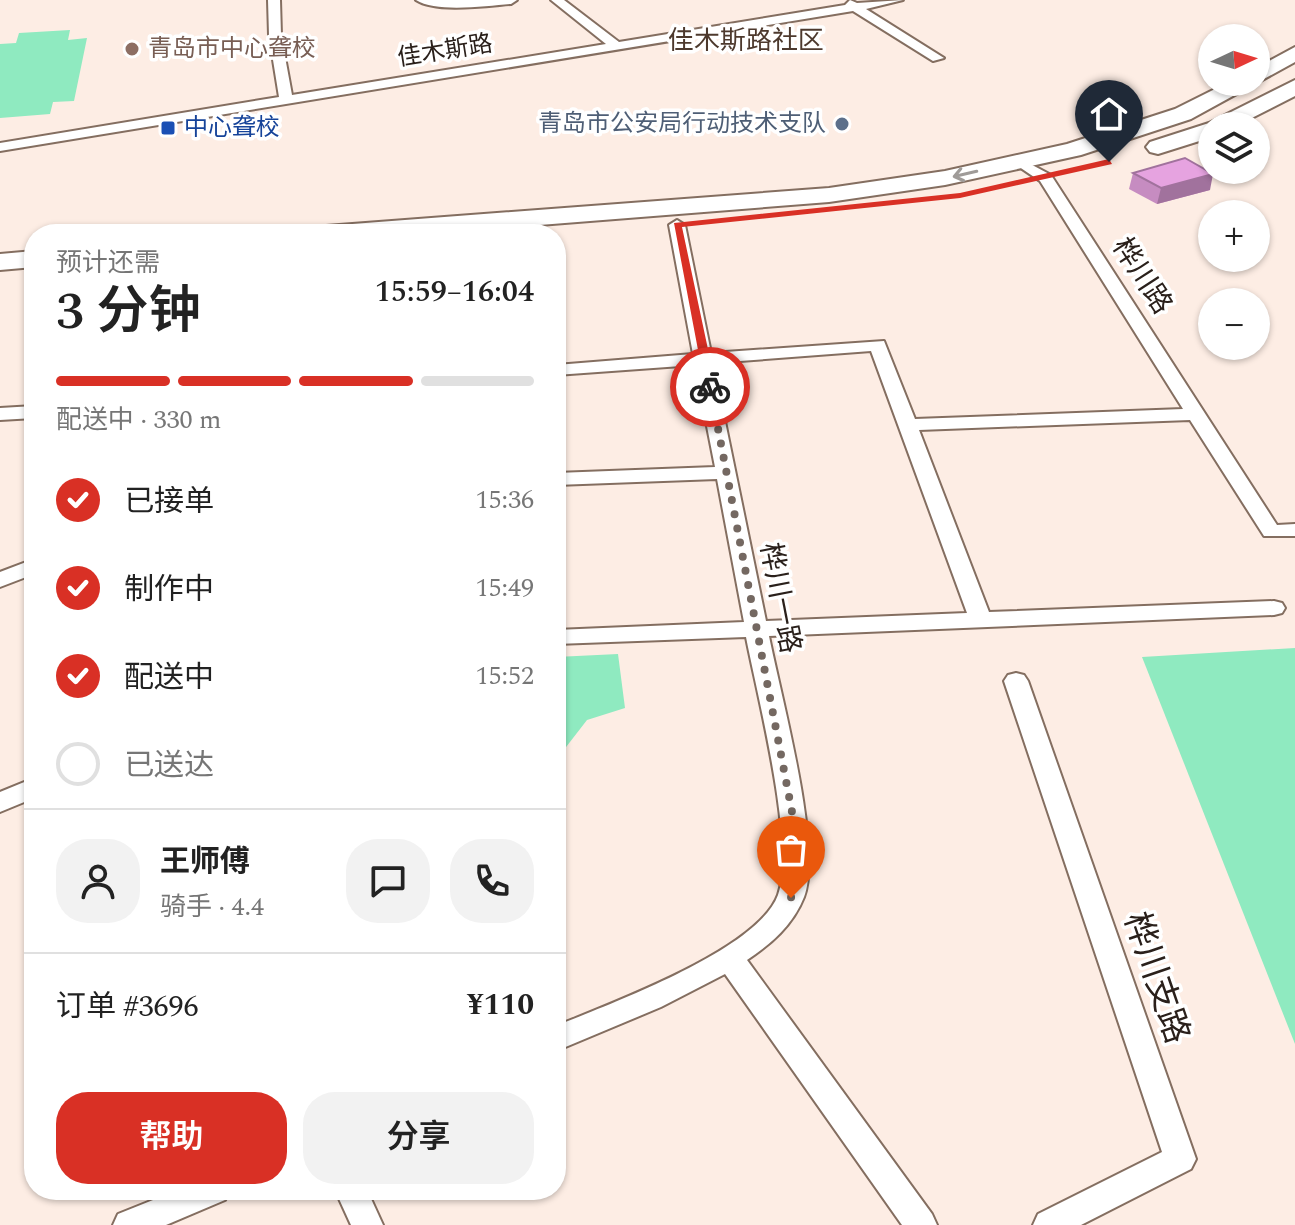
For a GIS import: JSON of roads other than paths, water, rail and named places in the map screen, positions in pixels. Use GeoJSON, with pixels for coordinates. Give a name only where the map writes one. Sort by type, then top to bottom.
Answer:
{"type":"FeatureCollection","features":[{"type":"Feature","properties":{"kind":"main road"},"geometry":{"type":"LineString","coordinates":[[1270,68],[1295,53]]}},
{"type":"Feature","properties":{"kind":"main road"},"geometry":{"type":"LineString","coordinates":[[1246,112],[1295,87]]}},
{"type":"Feature","properties":{"kind":"main road"},"geometry":{"type":"LineString","coordinates":[[455,224],[829,195],[945,178],[1073,150],[1183,114],[1218,96]]}},
{"type":"Feature","properties":{"kind":"main road"},"geometry":{"type":"LineString","coordinates":[[566,233],[677,225],[960,195],[1109,162],[1198,133]]}},
{"type":"Feature","properties":{"kind":"main road"},"geometry":{"type":"LineString","coordinates":[[0,262],[24,260]]}},
{"type":"Feature","properties":{"kind":"main road"},"geometry":{"type":"LineString","coordinates":[[0,280],[24,278]]}},
{"type":"Feature","properties":{"kind":"street"},"geometry":{"type":"LineString","coordinates":[[274,0],[275,35],[286,100]]}},
{"type":"Feature","properties":{"kind":"street"},"geometry":{"type":"LineString","coordinates":[[422,0],[462,4],[511,0]]}},
{"type":"Feature","properties":{"kind":"street"},"geometry":{"type":"LineString","coordinates":[[557,0],[616,46]]}},
{"type":"Feature","properties":{"kind":"street","name":"佳木斯路"},"geometry":{"type":"LineString","coordinates":[[0,147],[616,46],[849,3],[897,0]]}},
{"type":"Feature","properties":{"kind":"street"},"geometry":{"type":"LineString","coordinates":[[849,3],[938,58]]}},
{"type":"Feature","properties":{"kind":"street","name":"桦川路"},"geometry":{"type":"LineString","coordinates":[[1019,162],[1046,178],[1271,532],[1295,530]]}},
{"type":"Feature","properties":{"kind":"street","name":"桦川一路"},"geometry":{"type":"LineString","coordinates":[[566,1034],[731,960],[772,928],[791,898],[795,854],[793,817],[677,225]]}},
{"type":"Feature","properties":{"kind":"street"},"geometry":{"type":"LineString","coordinates":[[566,369],[878,345],[981,620]]}},
{"type":"Feature","properties":{"kind":"street"},"geometry":{"type":"LineString","coordinates":[[0,414],[24,413]]}},
{"type":"Feature","properties":{"kind":"street"},"geometry":{"type":"LineString","coordinates":[[907,425],[1197,414]]}},
{"type":"Feature","properties":{"kind":"street"},"geometry":{"type":"LineString","coordinates":[[566,479],[726,473]]}},
{"type":"Feature","properties":{"kind":"street"},"geometry":{"type":"LineString","coordinates":[[0,580],[24,570]]}},
{"type":"Feature","properties":{"kind":"street"},"geometry":{"type":"LineString","coordinates":[[566,637],[1274,608]]}},
{"type":"Feature","properties":{"kind":"street","name":"桦川支路"},"geometry":{"type":"LineString","coordinates":[[1016,681],[1180,1159],[1049,1225]]}},
{"type":"Feature","properties":{"kind":"street"},"geometry":{"type":"LineString","coordinates":[[0,803],[24,792]]}},
{"type":"Feature","properties":{"kind":"street"},"geometry":{"type":"LineString","coordinates":[[731,960],[921,1225]]}},
{"type":"Feature","properties":{"kind":"street"},"geometry":{"type":"LineString","coordinates":[[129,1225],[190,1200]]}},
{"type":"Feature","properties":{"kind":"street"},"geometry":{"type":"LineString","coordinates":[[356,1200],[367,1225]]}},
{"type":"Feature","properties":{"kind":"place","name":"青岛市中心聋校"},"geometry":{"type":"Point","coordinates":[132,49]}},
{"type":"Feature","properties":{"kind":"place","name":"青岛市公安局行动技术支队"},"geometry":{"type":"Point","coordinates":[842,124]}},
{"type":"Feature","properties":{"kind":"place","name":"中心聋校"},"geometry":{"type":"Point","coordinates":[168,128]}},
{"type":"Feature","properties":{"kind":"district","name":"佳木斯路社区"},"geometry":{"type":"Point","coordinates":[746,41]}}]}
